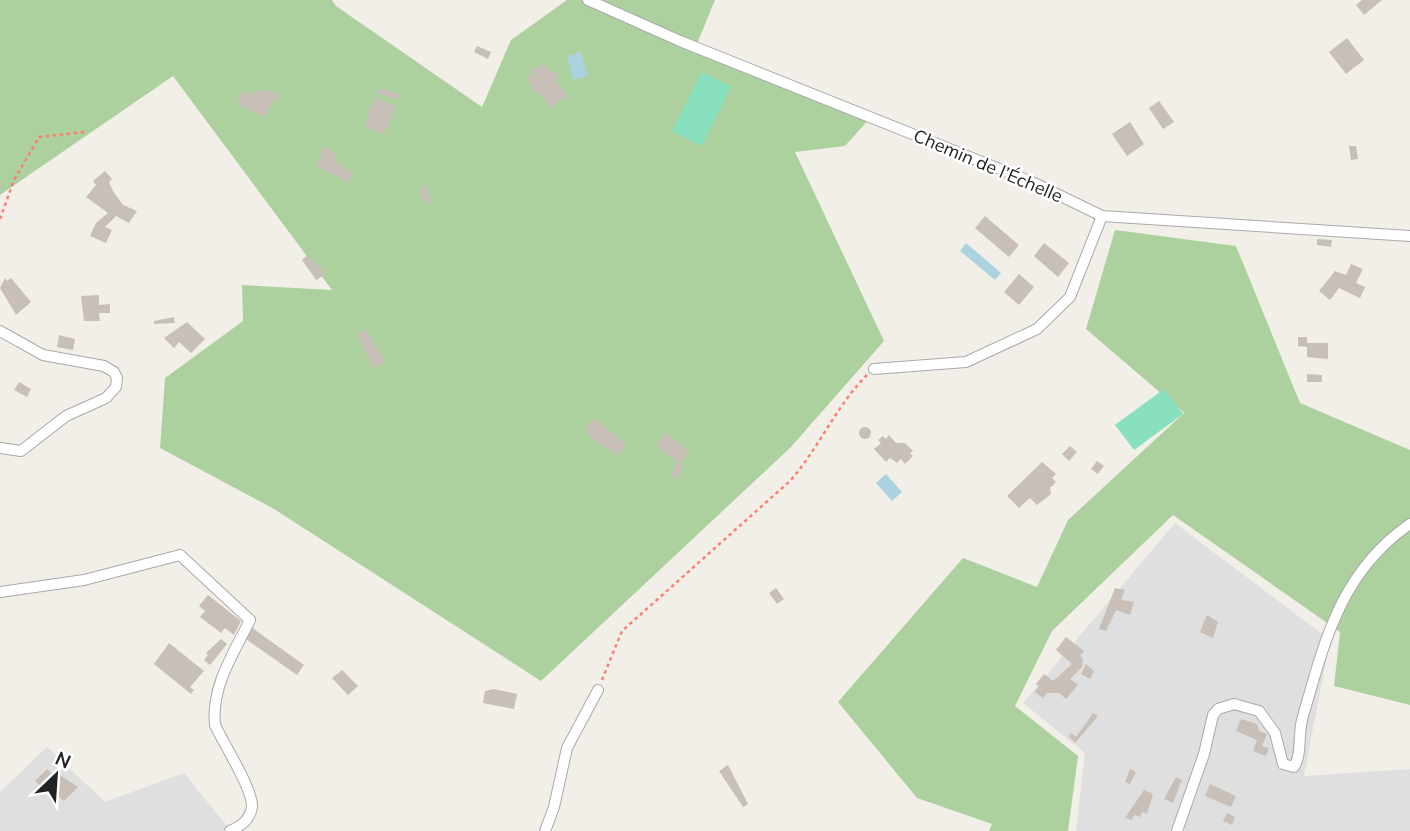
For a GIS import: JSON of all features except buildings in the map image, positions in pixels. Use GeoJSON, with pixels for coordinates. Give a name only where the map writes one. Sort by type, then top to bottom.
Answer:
{"type":"FeatureCollection","features":[{"type":"Feature","properties":{"kind":"street","name":"Chemin de l’Échelle"},"geometry":{"type":"LineString","coordinates":[[588,0],[680,41],[1032,182],[1102,216],[1410,236]]}},
{"type":"Feature","properties":{"kind":"street"},"geometry":{"type":"LineString","coordinates":[[874,369],[966,362],[1037,329],[1070,297],[1102,216]]}},
{"type":"Feature","properties":{"kind":"street"},"geometry":{"type":"LineString","coordinates":[[0,331],[43,355],[104,366],[114,372],[117,378],[116,387],[106,398],[66,416],[20,452],[0,448]]}},
{"type":"Feature","properties":{"kind":"street"},"geometry":{"type":"LineString","coordinates":[[1177,831],[1204,754],[1213,715],[1218,709],[1234,704],[1259,711],[1275,733],[1283,764],[1294,767],[1298,758],[1302,723],[1344,594],[1365,562],[1410,524]]}},
{"type":"Feature","properties":{"kind":"street"},"geometry":{"type":"LineString","coordinates":[[0,592],[84,580],[180,555],[250,620],[216,690],[215,724],[251,803],[247,819],[230,831]]}},
{"type":"Feature","properties":{"kind":"street"},"geometry":{"type":"LineString","coordinates":[[545,831],[554,807],[567,748],[598,690]]}},
{"type":"Feature","properties":{"kind":"path"},"geometry":{"type":"LineString","coordinates":[[0,219],[14,180],[39,137],[85,132]]}},
{"type":"Feature","properties":{"kind":"path"},"geometry":{"type":"LineString","coordinates":[[598,690],[622,631],[790,481],[812,456],[855,387],[874,369]]}},
{"type":"Feature","properties":{"kind":"shaded area"},"geometry":{"type":"Polygon","coordinates":[[[1175,523],[1330,640],[1304,776],[1410,769],[1410,831],[1076,831],[1085,753],[1023,703],[1175,523]]]}},
{"type":"Feature","properties":{"kind":"shaded area"},"geometry":{"type":"Polygon","coordinates":[[[47,747],[105,802],[184,773],[231,831],[0,831],[0,792],[47,747]]]}},
{"type":"Feature","properties":{"kind":"green space"},"geometry":{"type":"Polygon","coordinates":[[[0,0],[332,0],[336,6],[482,107],[511,40],[567,0],[715,0],[696,46],[872,116],[845,146],[795,152],[884,341],[791,447],[541,681],[274,509],[160,448],[165,378],[243,321],[242,285],[332,290],[173,76],[0,195],[0,0]]]}},
{"type":"Feature","properties":{"kind":"green space"},"geometry":{"type":"Polygon","coordinates":[[[702,72],[731,87],[702,146],[672,131],[702,72]]]}},
{"type":"Feature","properties":{"kind":"green space"},"geometry":{"type":"Polygon","coordinates":[[[1115,230],[1236,246],[1300,403],[1410,450],[1410,705],[1334,686],[1340,632],[1173,515],[1052,631],[1015,706],[1078,756],[1068,831],[989,831],[992,824],[917,798],[838,702],[963,558],[1037,587],[1068,520],[1184,413],[1086,329],[1115,230]]]}},
{"type":"Feature","properties":{"kind":"green space"},"geometry":{"type":"Polygon","coordinates":[[[1164,389],[1183,414],[1134,450],[1115,425],[1164,389]]]}},
{"type":"Feature","properties":{"kind":"water"},"geometry":{"type":"Polygon","coordinates":[[[581,52],[588,76],[573,80],[567,56],[581,52]]]}},
{"type":"Feature","properties":{"kind":"water"},"geometry":{"type":"Polygon","coordinates":[[[966,243],[1001,273],[995,280],[960,251],[966,243]]]}},
{"type":"Feature","properties":{"kind":"water"},"geometry":{"type":"Polygon","coordinates":[[[886,474],[902,492],[892,501],[876,483],[886,474]]]}}]}
